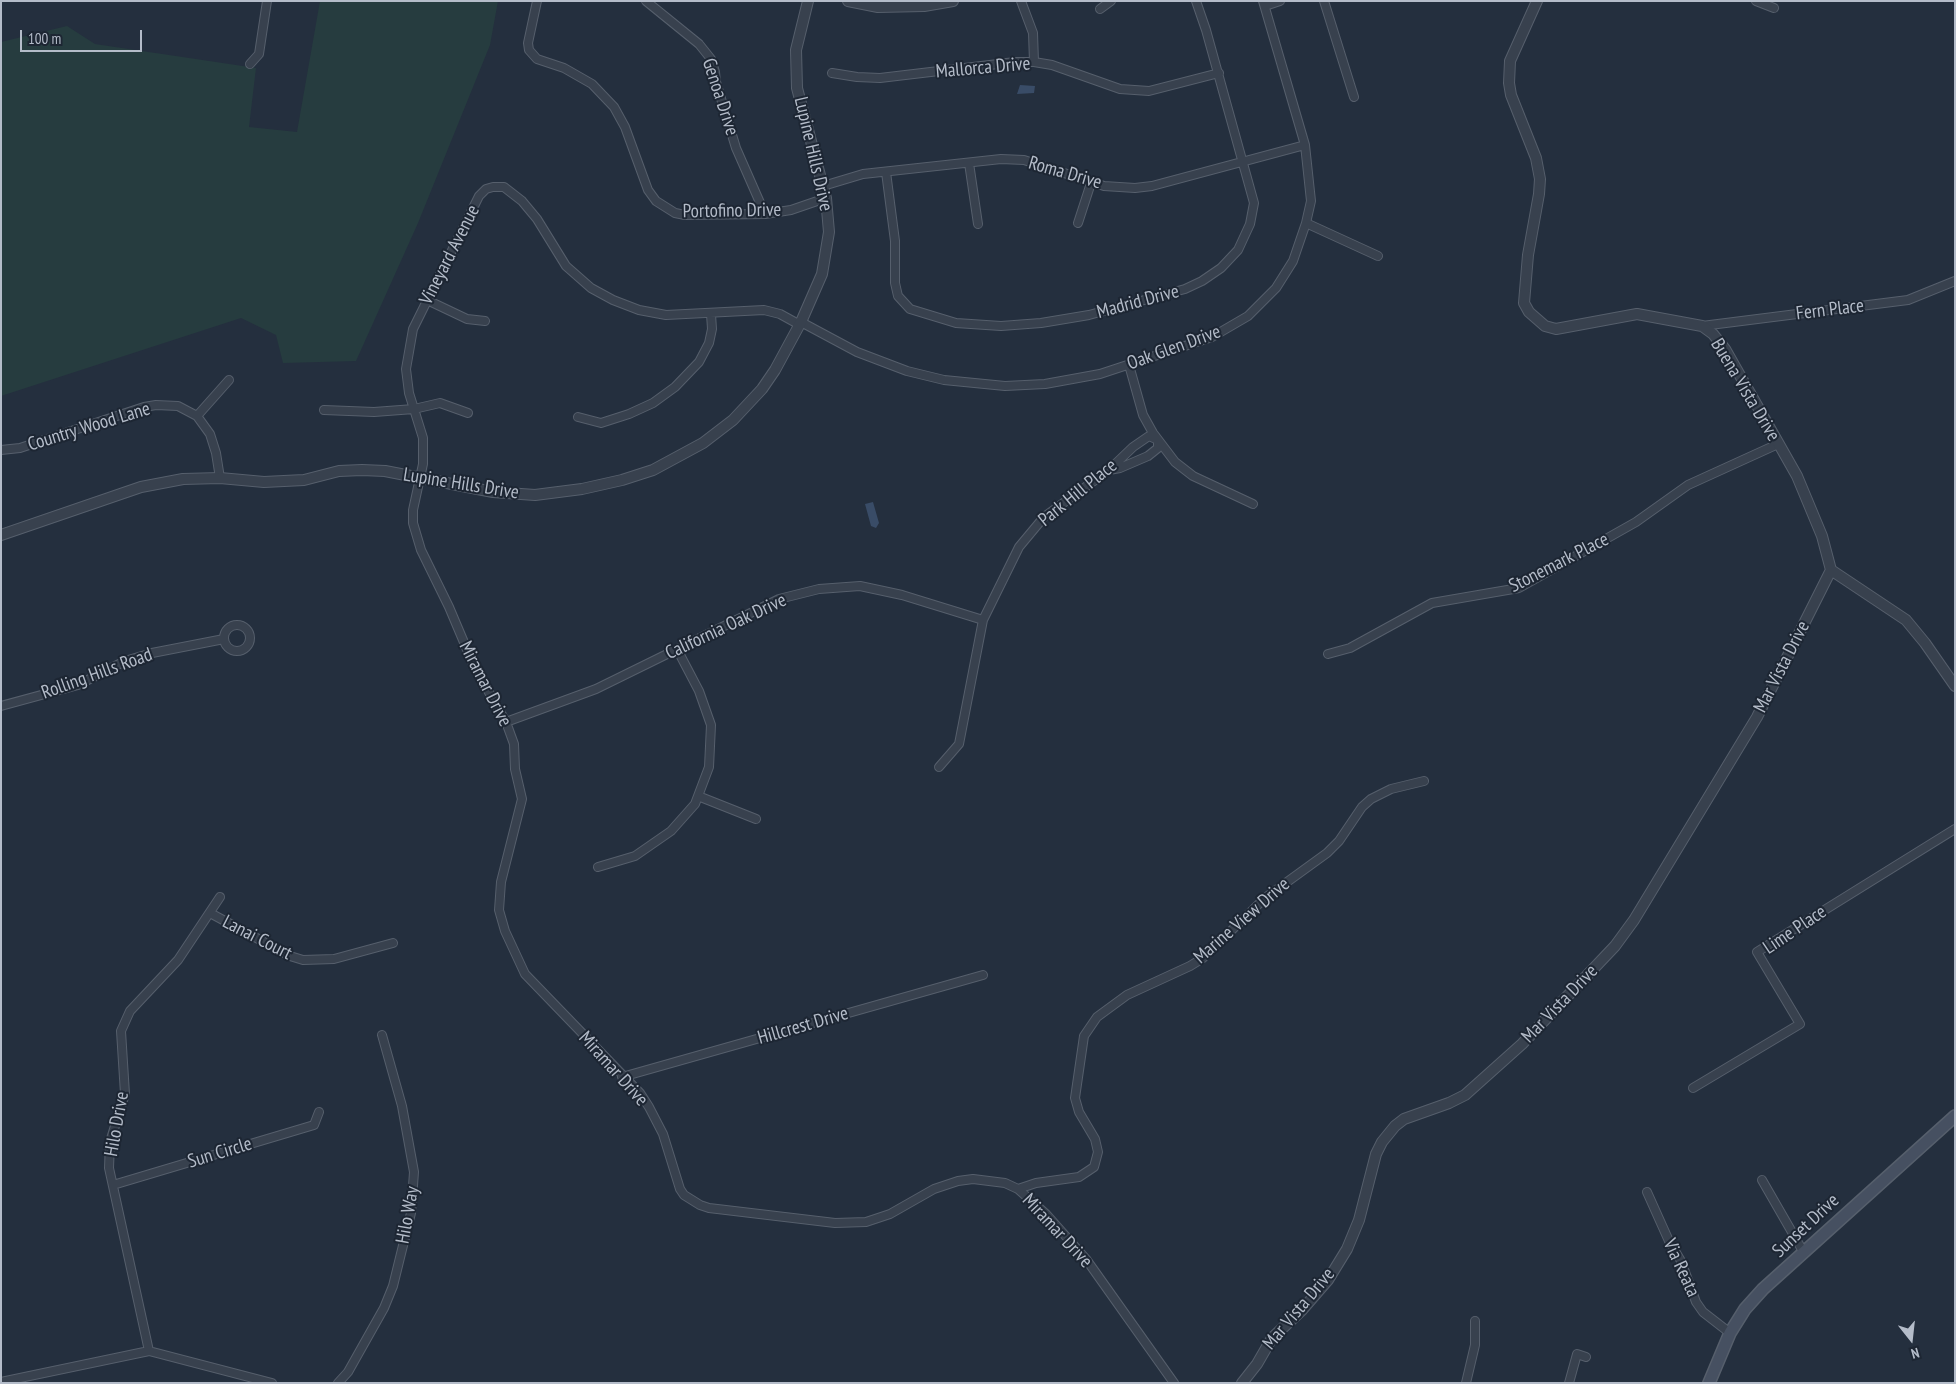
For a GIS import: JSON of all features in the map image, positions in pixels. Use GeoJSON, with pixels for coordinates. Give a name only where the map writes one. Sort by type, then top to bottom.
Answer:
{"type":"FeatureCollection","features":[{"type":"Feature","properties":{"kind":"main road","name":"Sunset Drive"},"geometry":{"type":"LineString","coordinates":[[1709,1383],[1730,1333],[1745,1309],[1763,1290],[1955,1116]]}},
{"type":"Feature","properties":{"kind":"street"},"geometry":{"type":"LineString","coordinates":[[250,64],[259,54],[267,1]]}},
{"type":"Feature","properties":{"kind":"street","name":"Portofino Drive"},"geometry":{"type":"LineString","coordinates":[[537,1],[528,43],[529,50],[537,59],[564,68],[592,84],[614,107],[625,127],[648,190],[656,201],[675,213],[685,215],[765,214],[791,210],[826,198]]}},
{"type":"Feature","properties":{"kind":"street","name":"Genoa Drive"},"geometry":{"type":"LineString","coordinates":[[646,1],[699,44],[711,59],[736,148],[765,214]]}},
{"type":"Feature","properties":{"kind":"street","name":"Lupine Hills Drive"},"geometry":{"type":"LineString","coordinates":[[1,535],[140,487],[183,479],[220,478],[264,482],[304,480],[340,472],[362,470],[385,471],[493,492],[535,495],[582,490],[652,470],[703,443],[732,420],[762,389],[775,370],[801,323],[822,274],[829,232],[826,198],[797,88],[796,50],[808,1]]}},
{"type":"Feature","properties":{"kind":"street"},"geometry":{"type":"LineString","coordinates":[[848,1],[887,6],[924,6],[953,1]]}},
{"type":"Feature","properties":{"kind":"street"},"geometry":{"type":"LineString","coordinates":[[1021,1],[1033,34],[1034,62]]}},
{"type":"Feature","properties":{"kind":"street"},"geometry":{"type":"LineString","coordinates":[[1100,9],[1110,1]]}},
{"type":"Feature","properties":{"kind":"street","name":"Madrid Drive"},"geometry":{"type":"LineString","coordinates":[[886,172],[895,241],[895,283],[898,296],[910,309],[956,323],[1001,326],[1041,323],[1089,315],[1185,289],[1202,281],[1221,268],[1238,250],[1250,224],[1254,203],[1219,73],[1196,1]]}},
{"type":"Feature","properties":{"kind":"street"},"geometry":{"type":"LineString","coordinates":[[1264,4],[1280,1]]}},
{"type":"Feature","properties":{"kind":"street"},"geometry":{"type":"LineString","coordinates":[[1324,1],[1354,97]]}},
{"type":"Feature","properties":{"kind":"street","name":"Buena Vista Drive"},"geometry":{"type":"LineString","coordinates":[[1538,1],[1510,61],[1509,83],[1511,94],[1536,158],[1540,179],[1540,194],[1528,255],[1524,303],[1532,316],[1545,326],[1556,329],[1637,314],[1702,326],[1713,334],[1725,349],[1806,494],[1822,536],[1831,570]]}},
{"type":"Feature","properties":{"kind":"street"},"geometry":{"type":"LineString","coordinates":[[1756,1],[1774,8]]}},
{"type":"Feature","properties":{"kind":"street","name":"Oak Glen Drive"},"geometry":{"type":"LineString","coordinates":[[801,323],[857,352],[906,372],[944,380],[1005,386],[1045,384],[1100,374],[1212,337],[1248,316],[1276,288],[1293,260],[1306,223],[1311,201],[1304,144],[1264,4]]}},
{"type":"Feature","properties":{"kind":"street","name":"Mallorca Drive"},"geometry":{"type":"LineString","coordinates":[[832,73],[857,78],[880,78],[1015,62],[1034,62],[1052,65],[1120,90],[1149,91],[1164,89],[1219,73]]}},
{"type":"Feature","properties":{"kind":"street","name":"Roma Drive"},"geometry":{"type":"LineString","coordinates":[[822,186],[863,174],[1001,159],[1024,160],[1091,183],[1128,187],[1152,186],[1304,144]]}},
{"type":"Feature","properties":{"kind":"street"},"geometry":{"type":"LineString","coordinates":[[969,163],[978,224]]}},
{"type":"Feature","properties":{"kind":"street"},"geometry":{"type":"LineString","coordinates":[[1078,223],[1091,183]]}},
{"type":"Feature","properties":{"kind":"street","name":"Vineyard Avenue"},"geometry":{"type":"LineString","coordinates":[[420,479],[423,464],[423,438],[408,385],[407,354],[413,329],[480,196],[486,189],[504,187],[522,201],[537,219],[566,266],[591,288],[613,300],[639,310],[666,315],[764,310],[780,314],[801,323]]}},
{"type":"Feature","properties":{"kind":"street"},"geometry":{"type":"LineString","coordinates":[[1306,223],[1378,256]]}},
{"type":"Feature","properties":{"kind":"street","name":"Fern Place"},"geometry":{"type":"LineString","coordinates":[[1702,326],[1908,300],[1955,281]]}},
{"type":"Feature","properties":{"kind":"street"},"geometry":{"type":"LineString","coordinates":[[427,300],[467,319],[486,320]]}},
{"type":"Feature","properties":{"kind":"street"},"geometry":{"type":"LineString","coordinates":[[578,417],[601,422],[620,417],[653,402],[675,387],[700,362],[709,343],[712,328],[711,314]]}},
{"type":"Feature","properties":{"kind":"street"},"geometry":{"type":"LineString","coordinates":[[1129,365],[1144,416],[1158,440],[1175,462],[1193,476],[1253,504]]}},
{"type":"Feature","properties":{"kind":"street"},"geometry":{"type":"LineString","coordinates":[[220,478],[216,453],[210,434],[197,416],[229,380]]}},
{"type":"Feature","properties":{"kind":"street"},"geometry":{"type":"LineString","coordinates":[[324,410],[374,412],[414,409],[440,403],[468,413]]}},
{"type":"Feature","properties":{"kind":"street","name":"Country Wood Lane"},"geometry":{"type":"LineString","coordinates":[[1,450],[20,448],[156,405],[178,406],[197,416]]}},
{"type":"Feature","properties":{"kind":"street","name":"Park Hill Place"},"geometry":{"type":"LineString","coordinates":[[939,767],[959,744],[983,620],[1000,582],[1026,539],[1044,517],[1069,497],[1109,470],[1115,462],[1149,436],[1158,440]]}},
{"type":"Feature","properties":{"kind":"street"},"geometry":{"type":"LineString","coordinates":[[1109,470],[1120,468],[1148,456],[1158,448],[1158,440]]}},
{"type":"Feature","properties":{"kind":"street","name":"Stonemark Place"},"geometry":{"type":"LineString","coordinates":[[1328,654],[1350,648],[1432,604],[1519,588],[1636,522],[1688,485],[1778,444]]}},
{"type":"Feature","properties":{"kind":"street","name":"Miramar Drive"},"geometry":{"type":"LineString","coordinates":[[420,479],[413,510],[413,523],[421,550],[449,607],[474,666],[506,722],[514,744],[515,769],[522,799],[501,882],[499,910],[505,931],[525,974],[622,1077],[640,1093],[663,1134],[680,1189],[684,1195],[700,1206],[709,1208],[835,1223],[866,1222],[890,1214],[934,1189],[958,1181],[973,1179],[1005,1183],[1018,1189],[1046,1214],[1086,1259],[1174,1383]]}},
{"type":"Feature","properties":{"kind":"street"},"geometry":{"type":"LineString","coordinates":[[1831,570],[1906,620],[1925,642],[1955,686]]}},
{"type":"Feature","properties":{"kind":"street","name":"Mar Vista Drive"},"geometry":{"type":"LineString","coordinates":[[1242,1383],[1257,1364],[1272,1338],[1302,1310],[1328,1280],[1347,1249],[1359,1220],[1376,1154],[1394,1126],[1404,1119],[1449,1104],[1465,1095],[1522,1044],[1615,946],[1634,920],[1757,717],[1831,570]]}},
{"type":"Feature","properties":{"kind":"street","name":"California Oak Drive"},"geometry":{"type":"LineString","coordinates":[[506,722],[596,689],[779,598],[819,589],[860,586],[902,594],[983,620]]}},
{"type":"Feature","properties":{"kind":"street","name":"Rolling Hills Road"},"geometry":{"type":"LineString","coordinates":[[1,706],[78,684],[125,661],[224,640]]}},
{"type":"Feature","properties":{"kind":"street"},"geometry":{"type":"LineString","coordinates":[[598,867],[635,856],[671,831],[694,804],[709,767],[711,725],[699,691],[677,649]]}},
{"type":"Feature","properties":{"kind":"street","name":"Marine View Drive"},"geometry":{"type":"LineString","coordinates":[[1018,1189],[1036,1183],[1080,1177],[1094,1167],[1098,1152],[1095,1139],[1079,1112],[1075,1098],[1084,1036],[1097,1017],[1127,994],[1193,965],[1203,958],[1265,898],[1327,853],[1339,841],[1362,807],[1371,799],[1391,788],[1424,781]]}},
{"type":"Feature","properties":{"kind":"street"},"geometry":{"type":"LineString","coordinates":[[698,796],[756,819]]}},
{"type":"Feature","properties":{"kind":"street","name":"Lime Place"},"geometry":{"type":"LineString","coordinates":[[1693,1088],[1800,1024],[1757,952],[1955,828]]}},
{"type":"Feature","properties":{"kind":"street","name":"Hilo Drive"},"geometry":{"type":"LineString","coordinates":[[149,1351],[109,1168],[110,1142],[125,1094],[120,1032],[130,1011],[178,960],[220,897]]}},
{"type":"Feature","properties":{"kind":"street","name":"Lanai Court"},"geometry":{"type":"LineString","coordinates":[[210,914],[290,956],[303,960],[334,959],[393,943]]}},
{"type":"Feature","properties":{"kind":"street","name":"Hillcrest Drive"},"geometry":{"type":"LineString","coordinates":[[622,1077],[983,975]]}},
{"type":"Feature","properties":{"kind":"street","name":"Hilo Way"},"geometry":{"type":"LineString","coordinates":[[338,1383],[348,1372],[384,1308],[393,1286],[411,1213],[414,1172],[402,1106],[382,1035]]}},
{"type":"Feature","properties":{"kind":"street","name":"Sun Circle"},"geometry":{"type":"LineString","coordinates":[[113,1185],[314,1125],[319,1112]]}},
{"type":"Feature","properties":{"kind":"street"},"geometry":{"type":"LineString","coordinates":[[1762,1180],[1804,1253]]}},
{"type":"Feature","properties":{"kind":"street","name":"Via Reata"},"geometry":{"type":"LineString","coordinates":[[1647,1192],[1669,1241],[1681,1261],[1696,1302],[1703,1312],[1730,1333]]}},
{"type":"Feature","properties":{"kind":"street"},"geometry":{"type":"LineString","coordinates":[[1466,1383],[1475,1345],[1475,1321]]}},
{"type":"Feature","properties":{"kind":"street"},"geometry":{"type":"LineString","coordinates":[[1,1382],[149,1351],[246,1380],[272,1383]]}},
{"type":"Feature","properties":{"kind":"street"},"geometry":{"type":"LineString","coordinates":[[1569,1383],[1578,1354],[1586,1356]]}},
{"type":"Feature","properties":{"kind":"green space"},"geometry":{"type":"Polygon","coordinates":[[[320,1],[498,1],[490,45],[418,223],[356,361],[283,363],[276,335],[241,318],[1,396],[1,42],[67,26],[95,44],[256,68],[249,127],[297,132],[320,1]]]}},
{"type":"Feature","properties":{"kind":"water"},"geometry":{"type":"Polygon","coordinates":[[[1020,85],[1035,86],[1034,93],[1017,94],[1020,85]]]}},
{"type":"Feature","properties":{"kind":"water"},"geometry":{"type":"Polygon","coordinates":[[[873,502],[879,523],[876,528],[871,526],[865,504],[873,502]]]}}]}
